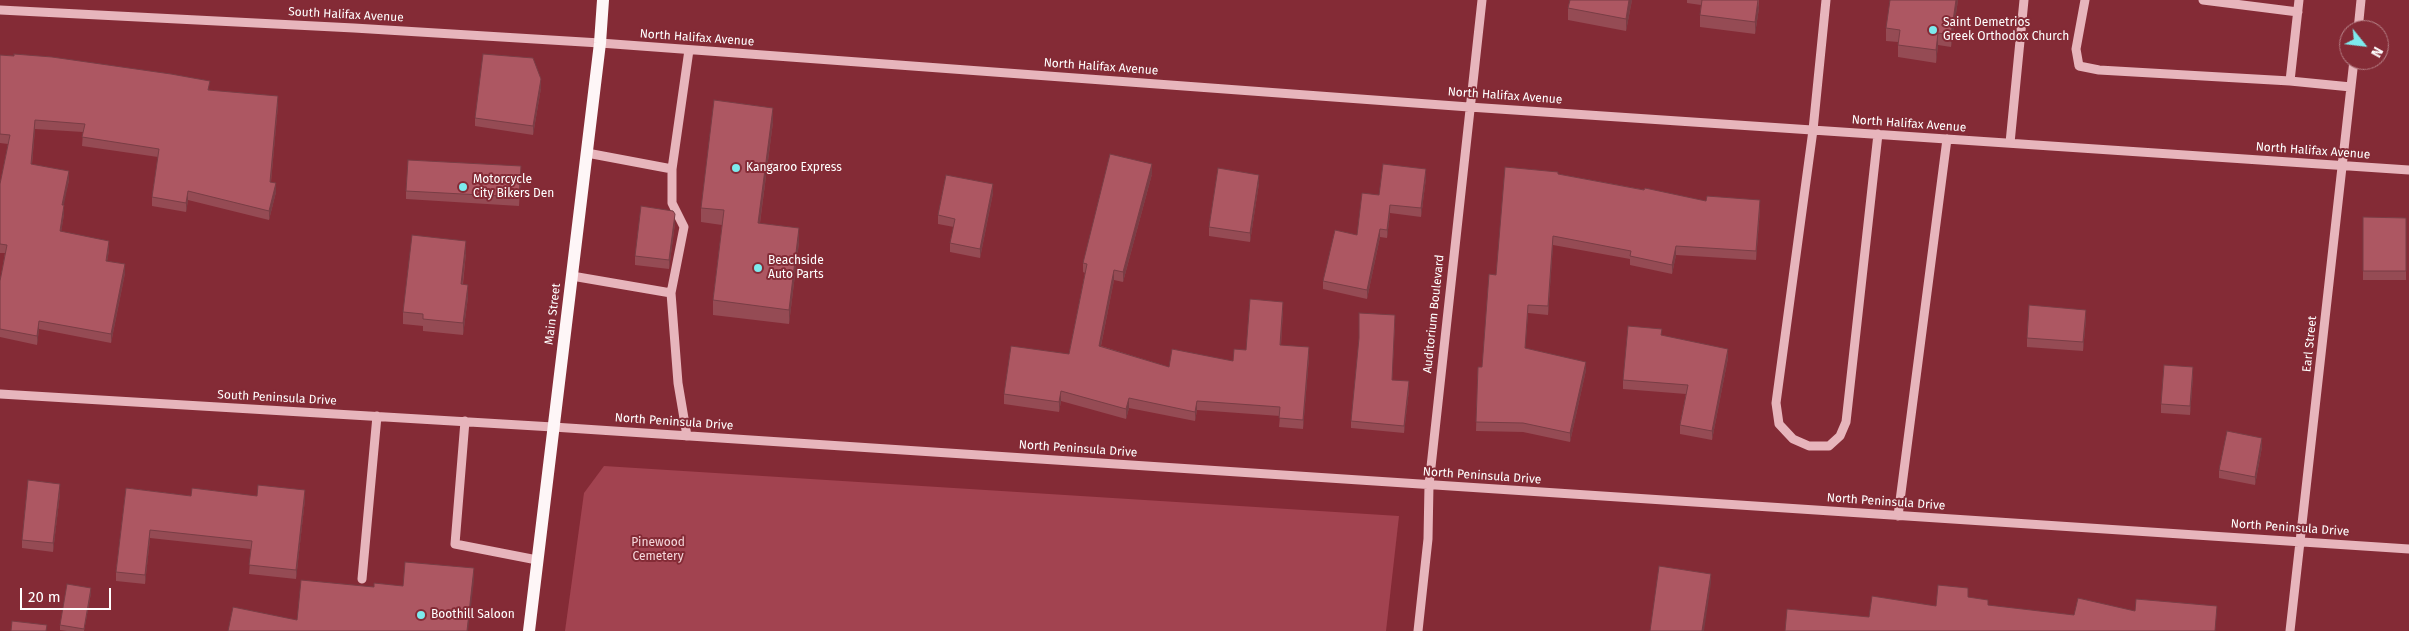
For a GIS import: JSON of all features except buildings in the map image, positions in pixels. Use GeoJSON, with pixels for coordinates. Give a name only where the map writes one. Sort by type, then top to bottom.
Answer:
{"type":"FeatureCollection","features":[{"type":"Feature","properties":{"kind":"main road","name":"Main Street"},"geometry":{"type":"LineString","coordinates":[[528,631],[587,153],[603,0]]}},
{"type":"Feature","properties":{"kind":"street","name":"Auditorium Boulevard"},"geometry":{"type":"LineString","coordinates":[[1418,631],[1428,539],[1429,485],[1482,0]]}},
{"type":"Feature","properties":{"kind":"street"},"geometry":{"type":"LineString","coordinates":[[1826,0],[1813,130],[1776,402],[1780,424],[1794,439],[1810,446],[1829,446],[1840,436],[1846,422],[1878,134]]}},
{"type":"Feature","properties":{"kind":"street"},"geometry":{"type":"LineString","coordinates":[[2010,143],[2024,0]]}},
{"type":"Feature","properties":{"kind":"street"},"geometry":{"type":"LineString","coordinates":[[2085,0],[2076,49],[2079,66],[2099,70],[2290,81],[2351,87]]}},
{"type":"Feature","properties":{"kind":"street"},"geometry":{"type":"LineString","coordinates":[[2203,0],[2298,12]]}},
{"type":"Feature","properties":{"kind":"street"},"geometry":{"type":"LineString","coordinates":[[2290,81],[2299,0]]}},
{"type":"Feature","properties":{"kind":"street"},"geometry":{"type":"LineString","coordinates":[[2359,20],[2361,0]]}},
{"type":"Feature","properties":{"kind":"street","name":"South Halifax Avenue"},"geometry":{"type":"LineString","coordinates":[[0,10],[600,43]]}},
{"type":"Feature","properties":{"kind":"street","name":"North Halifax Avenue"},"geometry":{"type":"LineString","coordinates":[[600,43],[1469,107],[2409,170]]}},
{"type":"Feature","properties":{"kind":"street"},"geometry":{"type":"LineString","coordinates":[[687,436],[678,383],[671,293],[684,228],[672,203],[672,169],[689,50]]}},
{"type":"Feature","properties":{"kind":"street","name":"Earl Street"},"geometry":{"type":"LineString","coordinates":[[2290,631],[2353,70]]}},
{"type":"Feature","properties":{"kind":"street"},"geometry":{"type":"LineString","coordinates":[[1898,516],[1946,139]]}},
{"type":"Feature","properties":{"kind":"street"},"geometry":{"type":"LineString","coordinates":[[587,153],[672,169]]}},
{"type":"Feature","properties":{"kind":"street"},"geometry":{"type":"LineString","coordinates":[[572,276],[671,293]]}},
{"type":"Feature","properties":{"kind":"street","name":"South Peninsula Drive"},"geometry":{"type":"LineString","coordinates":[[0,394],[554,427]]}},
{"type":"Feature","properties":{"kind":"street"},"geometry":{"type":"LineString","coordinates":[[362,579],[377,416]]}},
{"type":"Feature","properties":{"kind":"street"},"geometry":{"type":"LineString","coordinates":[[465,422],[455,544],[537,560]]}},
{"type":"Feature","properties":{"kind":"street","name":"North Peninsula Drive"},"geometry":{"type":"LineString","coordinates":[[554,427],[2409,549]]}},
{"type":"Feature","properties":{"kind":"green space","name":"Pinewood Cemetery"},"geometry":{"type":"Polygon","coordinates":[[[604,466],[1399,516],[1386,631],[565,631],[584,493],[604,466]]]}},
{"type":"Feature","properties":{"kind":"place","name":"Saint Demetrios Greek Orthodox Church"},"geometry":{"type":"Point","coordinates":[1933,30]}},
{"type":"Feature","properties":{"kind":"place","name":"Kangaroo Express"},"geometry":{"type":"Point","coordinates":[736,168]}},
{"type":"Feature","properties":{"kind":"place","name":"Motorcycle City Bikers Den"},"geometry":{"type":"Point","coordinates":[463,187]}},
{"type":"Feature","properties":{"kind":"place","name":"Beachside Auto Parts"},"geometry":{"type":"Point","coordinates":[758,268]}},
{"type":"Feature","properties":{"kind":"place","name":"Boothill Saloon"},"geometry":{"type":"Point","coordinates":[421,615]}}]}
